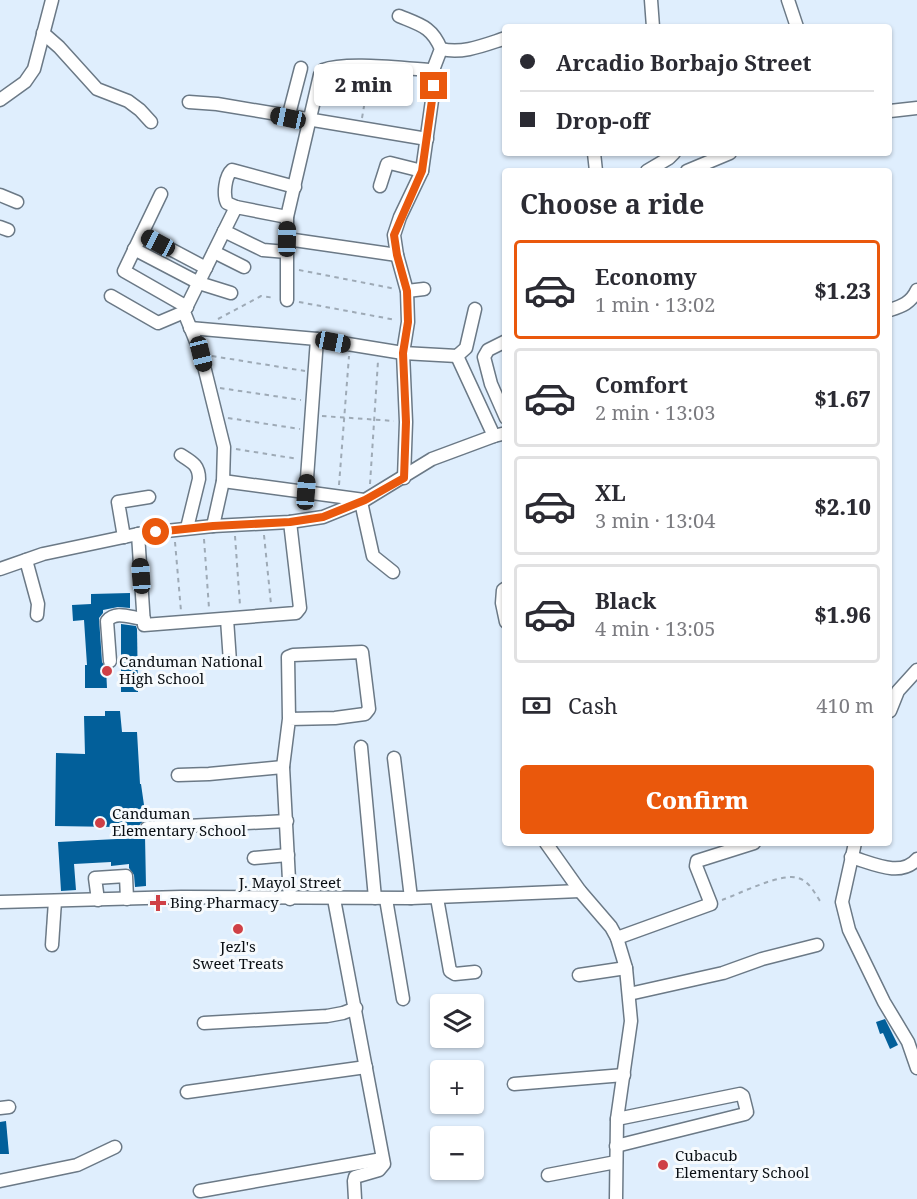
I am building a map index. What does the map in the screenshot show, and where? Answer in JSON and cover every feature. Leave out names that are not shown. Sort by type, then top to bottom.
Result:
[{"type":"street","points":[[0,100],[25,82],[34,69],[52,0]]},
{"type":"street","points":[[651,0],[653,24]]},
{"type":"street","points":[[788,0],[796,24]]},
{"type":"street","points":[[399,16],[428,28],[441,49],[433,70],[434,86],[422,171],[394,235],[407,291],[408,322],[403,353],[406,422],[404,478]]},
{"type":"street","points":[[43,33],[97,89],[128,101],[151,122]]},
{"type":"street","points":[[441,49],[453,52],[466,51],[502,39]]},
{"type":"street","points":[[287,300],[287,217],[323,70],[371,67],[433,70]]},
{"type":"street","points":[[288,118],[301,68]]},
{"type":"street","points":[[189,102],[228,106],[288,118],[360,127],[427,139]]},
{"type":"street","points":[[892,111],[917,108]]},
{"type":"street","points":[[652,168],[671,156]]},
{"type":"street","points":[[697,168],[723,156]]},
{"type":"street","points":[[380,186],[387,164],[422,171]]},
{"type":"street","points":[[287,217],[236,207],[227,203],[225,197],[228,174],[232,170],[295,187]]},
{"type":"street","points":[[161,194],[124,271],[185,309],[201,354],[224,447],[223,481],[208,526]]},
{"type":"street","points":[[0,195],[17,202]]},
{"type":"street","points":[[111,296],[158,322],[185,309],[236,207]]},
{"type":"street","points":[[224,231],[262,250],[287,252]]},
{"type":"street","points":[[142,234],[206,268]]},
{"type":"street","points":[[287,239],[397,255]]},
{"type":"street","points":[[135,249],[199,283],[231,293]]},
{"type":"street","points":[[214,252],[244,267]]},
{"type":"street","points":[[407,291],[424,290]]},
{"type":"street","points":[[892,308],[905,305],[913,298],[917,290]]},
{"type":"street","points":[[190,328],[317,339],[403,353],[457,356],[466,348],[475,309]]},
{"type":"street","points":[[306,492],[317,339]]},
{"type":"street","points":[[502,343],[489,350],[484,357],[491,384],[502,409]]},
{"type":"street","points":[[0,569],[43,554],[138,534],[208,526],[290,522],[323,517],[365,500],[432,459],[500,434],[457,356]]},
{"type":"street","points":[[181,455],[196,465],[199,471],[187,528]]},
{"type":"street","points":[[223,481],[365,500]]},
{"type":"street","points":[[124,537],[118,502],[149,497]]},
{"type":"street","points":[[365,500],[372,556],[393,572]]},
{"type":"street","points":[[138,534],[144,625],[227,619],[296,613],[300,608],[290,522]]},
{"type":"street","points":[[26,560],[38,604],[37,615]]},
{"type":"street","points":[[110,661],[107,621],[110,616],[119,614],[144,618]]},
{"type":"street","points":[[227,619],[230,662]]},
{"type":"street","points":[[289,719],[335,718],[365,714],[369,709],[362,651],[288,657],[289,719],[283,767],[290,899]]},
{"type":"street","points":[[894,691],[917,670]]},
{"type":"street","points":[[361,747],[380,898],[403,999]]},
{"type":"street","points":[[394,758],[411,898]]},
{"type":"street","points":[[178,775],[283,767]]},
{"type":"street","points":[[147,828],[287,821]]},
{"type":"street","points":[[548,846],[580,891],[606,919],[617,938],[626,968],[631,1022],[617,1119],[616,1199]]},
{"type":"street","points":[[617,938],[711,904],[696,866],[697,861],[744,846]]},
{"type":"street","points":[[854,846],[842,902],[849,930],[884,1002],[913,1039],[917,1068]]},
{"type":"street","points":[[254,858],[288,855]]},
{"type":"street","points":[[851,857],[895,870],[911,866],[917,859]]},
{"type":"street","points":[[98,900],[95,878],[126,876],[127,899]]},
{"type":"street","name":"J. Mayol Street","points":[[0,902],[181,897],[437,898],[580,891]]},
{"type":"street","points":[[437,898],[450,970],[455,974],[475,972]]},
{"type":"street","points":[[334,899],[356,1008],[383,1168],[355,1177],[355,1199]]},
{"type":"street","points":[[52,945],[55,901]]},
{"type":"street","points":[[629,994],[723,973],[762,959],[817,945]]},
{"type":"street","points":[[579,975],[626,968]]},
{"type":"street","points":[[204,1023],[327,1016],[356,1008]]},
{"type":"street","points":[[186,1092],[366,1066]]},
{"type":"street","points":[[514,1084],[624,1075]]},
{"type":"street","points":[[616,1146],[747,1112],[743,1096],[740,1094],[617,1119]]},
{"type":"street","points":[[0,1181],[77,1165],[115,1147]]},
{"type":"street","points":[[200,1191],[382,1159]]},
{"type":"street","points":[[548,1174],[616,1162]]},
{"type":"path","points":[[360,127],[371,67]]},
{"type":"path","points":[[287,268],[407,291]]},
{"type":"path","points":[[206,330],[216,321],[261,296],[408,322]]},
{"type":"path","points":[[338,496],[350,345]]},
{"type":"path","points":[[365,500],[375,419],[379,349]]},
{"type":"path","points":[[201,354],[315,372]]},
{"type":"path","points":[[209,386],[313,401]]},
{"type":"path","points":[[312,415],[406,422]]},
{"type":"path","points":[[216,416],[310,431]]},
{"type":"path","points":[[224,447],[308,460]]},
{"type":"path","points":[[263,523],[272,615]]},
{"type":"path","points":[[234,524],[241,617]]},
{"type":"path","points":[[208,526],[210,619]]},
{"type":"path","points":[[174,530],[182,622]]},
{"type":"path","points":[[711,904],[786,877],[798,877],[808,883],[820,901]]},
{"type":"building","points":[[130,593],[130,608],[118,607],[103,610],[99,618],[102,662],[106,668],[107,688],[85,688],[85,665],[87,665],[84,620],[73,621],[72,605],[91,604],[91,594]]},
{"type":"building","points":[[121,624],[136,626],[137,629],[138,692],[121,692]]},
{"type":"building","name":"Canduman Elementary School","points":[[105,711],[120,711],[122,732],[137,732],[140,784],[145,812],[143,812],[144,821],[140,824],[139,829],[145,836],[146,886],[135,887],[134,875],[129,864],[111,866],[111,862],[74,864],[76,890],[61,891],[58,842],[117,839],[116,827],[55,826],[56,753],[85,754],[84,716],[105,716]]},
{"type":"building","points":[[885,1019],[898,1045],[890,1049],[883,1033],[880,1034],[876,1022]]},
{"type":"building","points":[[6,1121],[9,1154],[0,1154],[0,1122]]},
{"type":"place","name":"Canduman National High School","points":[[107,671]]},
{"type":"place","name":"Canduman Elementary School","points":[[100,823]]},
{"type":"place","name":"Bing Pharmacy","points":[[158,903]]},
{"type":"place","name":"Jezl's Sweet Treats","points":[[238,929]]},
{"type":"place","name":"Cubacub Elementary School","points":[[663,1165]]},
{"type":"route","points":[[156,532],[290,522],[323,517],[365,500],[404,478],[406,422],[403,353],[408,322],[407,291],[394,235],[422,171],[434,86]]}]
